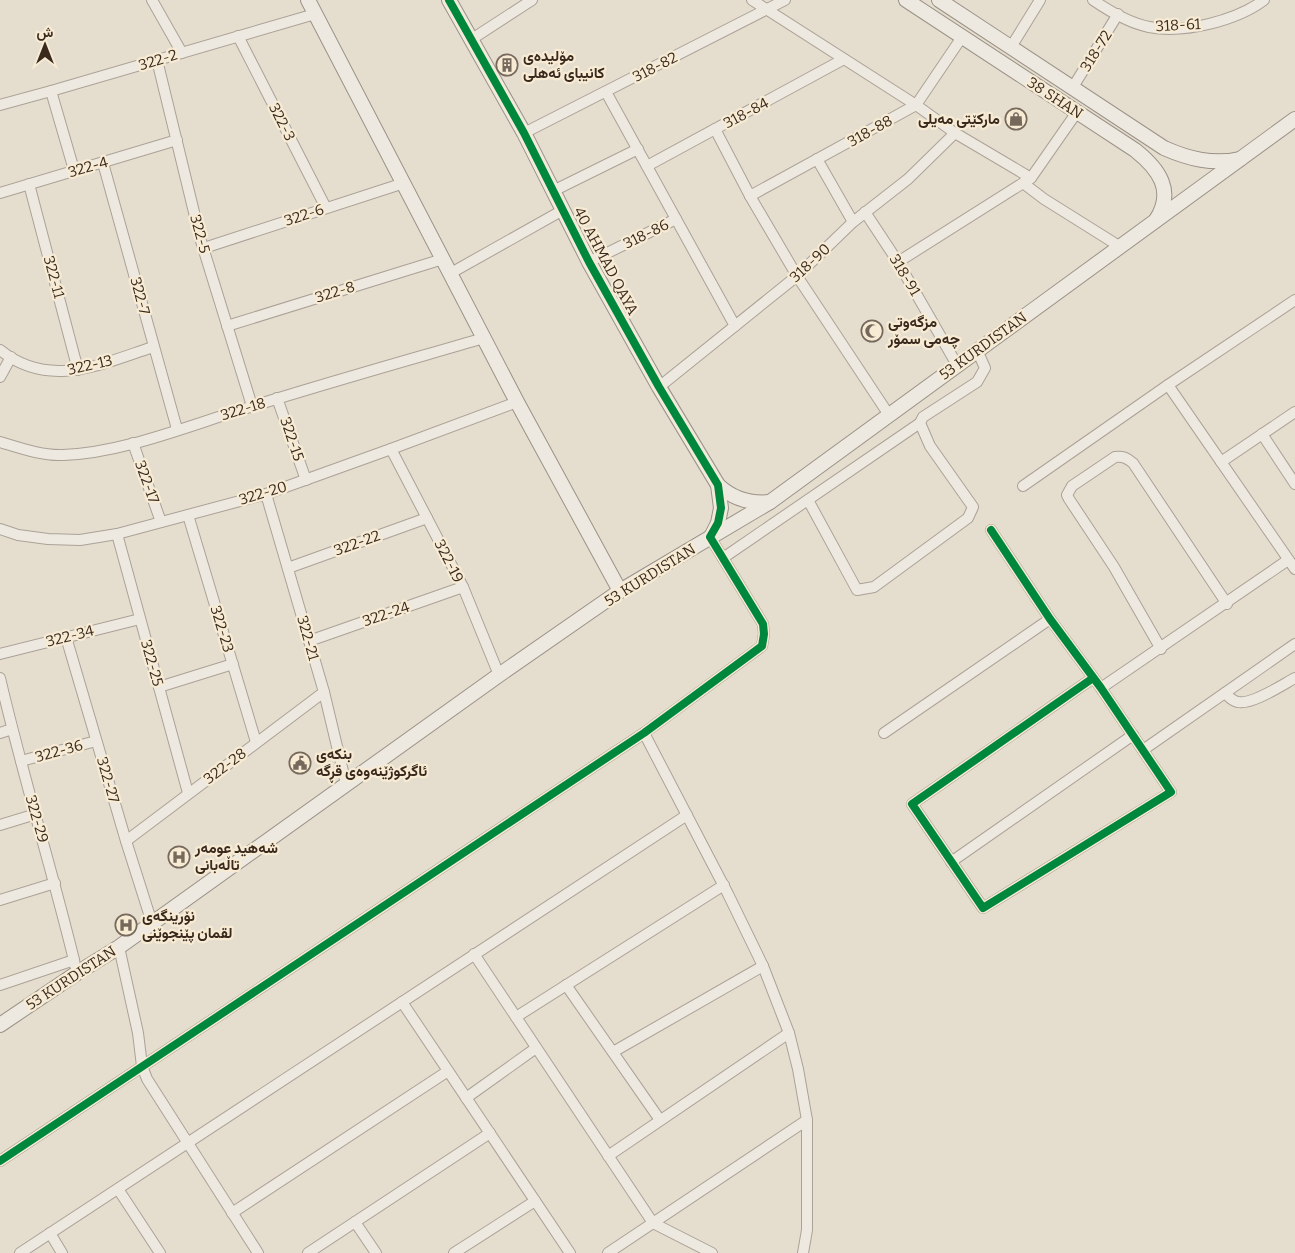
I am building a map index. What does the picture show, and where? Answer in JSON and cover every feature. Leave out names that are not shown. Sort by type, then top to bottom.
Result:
[{"type":"street","points":[[152,0],[182,52]]},
{"type":"street","points":[[308,0],[517,402],[620,591]]},
{"type":"street","name":"40 AHMAD QAYA","points":[[449,0],[524,133],[589,262],[659,387],[718,485],[738,499],[754,503],[770,502]]},
{"type":"street","points":[[472,40],[532,0]]},
{"type":"street","points":[[752,0],[916,105],[954,133],[1027,180],[1044,199],[1119,246]]},
{"type":"street","name":"318-82","points":[[524,133],[785,0]]},
{"type":"street","name":"38 SHAN","points":[[906,0],[1148,160],[1159,173],[1164,188],[1162,211],[1156,220]]},
{"type":"street","name":"38 SHAN","points":[[939,0],[1164,148],[1186,157],[1207,161],[1241,159]]},
{"type":"street","points":[[1011,47],[1040,0]]},
{"type":"street","name":"318-61","points":[[1092,0],[1118,14],[1149,27],[1162,28],[1191,27],[1226,18],[1250,9],[1264,0]]},
{"type":"street","name":"322-2","points":[[0,105],[315,14]]},
{"type":"street","name":"318-72","points":[[1073,87],[1118,14]]},
{"type":"street","name":"322-3","points":[[238,36],[326,208]]},
{"type":"street","name":"318-88","points":[[750,196],[916,105],[962,37]]},
{"type":"street","name":"318-84","points":[[647,166],[844,59]]},
{"type":"street","name":"322-5","points":[[157,60],[204,248],[252,406]]},
{"type":"street","points":[[52,91],[74,170]]},
{"type":"street","points":[[606,92],[735,326]]},
{"type":"street","points":[[898,262],[1027,180],[1077,112]]},
{"type":"street","name":"53 KURDISTAN","points":[[0,1025],[75,967],[118,947],[620,591],[770,502],[1295,119]]},
{"type":"street","points":[[715,129],[750,196],[797,276],[889,415]]},
{"type":"street","name":"318-90","points":[[659,387],[797,276],[853,222],[908,178],[954,133]]},
{"type":"street","name":"322-4","points":[[0,193],[177,140]]},
{"type":"street","points":[[553,191],[638,150]]},
{"type":"street","points":[[817,159],[853,222]]},
{"type":"street","name":"322-7","points":[[103,163],[177,429]]},
{"type":"street","name":"322-6","points":[[204,248],[404,183]]},
{"type":"street","name":"322-11","points":[[29,184],[78,370]]},
{"type":"street","points":[[450,273],[563,210]]},
{"type":"street","name":"318-91","points":[[865,212],[898,262],[957,365]]},
{"type":"street","name":"318-86","points":[[589,262],[676,220]]},
{"type":"street","name":"322-8","points":[[227,326],[443,258]]},
{"type":"street","points":[[1023,486],[1168,385],[1295,300]]},
{"type":"street","name":"322-18","points":[[0,442],[39,452],[62,455],[102,450],[133,443],[277,398],[484,338]]},
{"type":"street","name":"322-13","points":[[0,350],[28,366],[40,370],[61,371],[87,369],[150,348],[154,349]]},
{"type":"street","points":[[723,558],[920,423],[923,417],[977,382],[985,368],[977,350]]},
{"type":"street","points":[[0,377],[11,357]]},
{"type":"street","points":[[1168,385],[1295,569]]},
{"type":"street","name":"322-15","points":[[277,398],[306,480]]},
{"type":"street","name":"322-20","points":[[0,529],[18,535],[56,539],[80,540],[117,534],[266,494],[517,402]]},
{"type":"street","points":[[1221,462],[1295,412]]},
{"type":"street","points":[[808,500],[857,590],[874,587],[968,518],[974,507],[930,446],[920,423]]},
{"type":"street","points":[[1262,434],[1295,484]]},
{"type":"street","name":"322-17","points":[[133,443],[161,522]]},
{"type":"street","name":"322-19","points":[[392,449],[463,587],[500,675]]},
{"type":"street","points":[[1161,649],[1114,567],[1069,499],[1067,494],[1072,486],[1115,457],[1121,456],[1128,459],[1133,463],[1227,604]]},
{"type":"street","name":"40 AHMAD QAYA","points":[[710,537],[718,523],[721,508],[718,485]]},
{"type":"street","name":"322-21","points":[[266,494],[324,692],[346,784]]},
{"type":"street","name":"322-23","points":[[188,515],[256,742]]},
{"type":"street","name":"322-22","points":[[288,568],[427,518]]},
{"type":"street","points":[[991,530],[1050,619],[1101,688],[1171,792],[983,908],[912,804],[1093,678]]},
{"type":"street","name":"322-25","points":[[117,534],[188,793]]},
{"type":"street","points":[[0,1161],[644,733],[762,646],[763,624],[710,537]]},
{"type":"street","points":[[1101,688],[1227,604],[1288,560]]},
{"type":"street","name":"322-24","points":[[309,641],[463,587]]},
{"type":"street","name":"322-34","points":[[0,654],[140,619]]},
{"type":"street","points":[[884,733],[1050,619]]},
{"type":"street","name":"322-27","points":[[66,637],[152,923]]},
{"type":"street","points":[[1143,750],[1295,644]]},
{"type":"street","points":[[159,687],[233,664]]},
{"type":"street","name":"322-29","points":[[0,678],[12,729],[55,883],[75,967]]},
{"type":"street","points":[[1225,693],[1233,700],[1239,702],[1250,701],[1295,678]]},
{"type":"street","name":"322-28","points":[[126,841],[324,692]]},
{"type":"street","points":[[0,733],[12,729]]},
{"type":"street","points":[[644,733],[724,885],[763,966],[789,1033],[798,1069],[807,1120],[807,1230],[803,1253]]},
{"type":"street","points":[[951,862],[1133,735]]},
{"type":"street","name":"322-36","points":[[21,761],[96,741]]},
{"type":"street","points":[[0,825],[36,814]]},
{"type":"street","points":[[20,1253],[687,815]]},
{"type":"street","points":[[0,900],[55,883]]},
{"type":"street","points":[[516,1017],[724,885]]},
{"type":"street","points":[[118,947],[138,1033],[142,1066],[147,1079],[256,1252]]},
{"type":"street","points":[[474,954],[653,1223],[712,1253]]},
{"type":"street","points":[[613,1052],[763,966]]},
{"type":"street","points":[[0,985],[75,967]]},
{"type":"street","points":[[566,985],[660,1120]]},
{"type":"street","points":[[402,1002],[570,1253]]},
{"type":"street","points":[[608,1156],[789,1033]]},
{"type":"street","points":[[466,1098],[536,1048]]},
{"type":"street","points":[[232,1213],[448,1071]]},
{"type":"street","points":[[608,1253],[807,1120]]},
{"type":"street","points":[[308,1253],[490,1133]]},
{"type":"street","points":[[118,1189],[160,1253]]},
{"type":"street","points":[[454,1253],[535,1200]]},
{"type":"street","points":[[355,1222],[376,1253]]},
{"type":"street","points":[[50,1233],[62,1253]]},
{"type":"street","points":[[622,1253],[630,1238]]},
{"type":"cycle path","points":[[0,1161],[644,733],[762,646],[763,624],[710,537],[718,523],[721,508],[718,485],[659,387],[589,262],[524,133],[449,0]]},
{"type":"cycle path","points":[[991,530],[1050,619],[1101,688],[1171,792],[983,908],[912,804],[1093,678]]},
{"type":"place","name":"مۆلیدەی کانیبای ئەهلی","points":[[507,65]]},
{"type":"place","name":"مارکێتی مەیلی","points":[[1016,119]]},
{"type":"place","name":"مزگەوتی چەمی سمۆر","points":[[872,331]]},
{"type":"place","name":"بنکەی ئاگرکوژێنەوەی قڕگە","points":[[300,763]]},
{"type":"place","name":"شەهید عومەر تاڵەبانی","points":[[179,857]]},
{"type":"place","name":"نۆرینگەی لقمان پێنجوێنی","points":[[126,925]]}]
